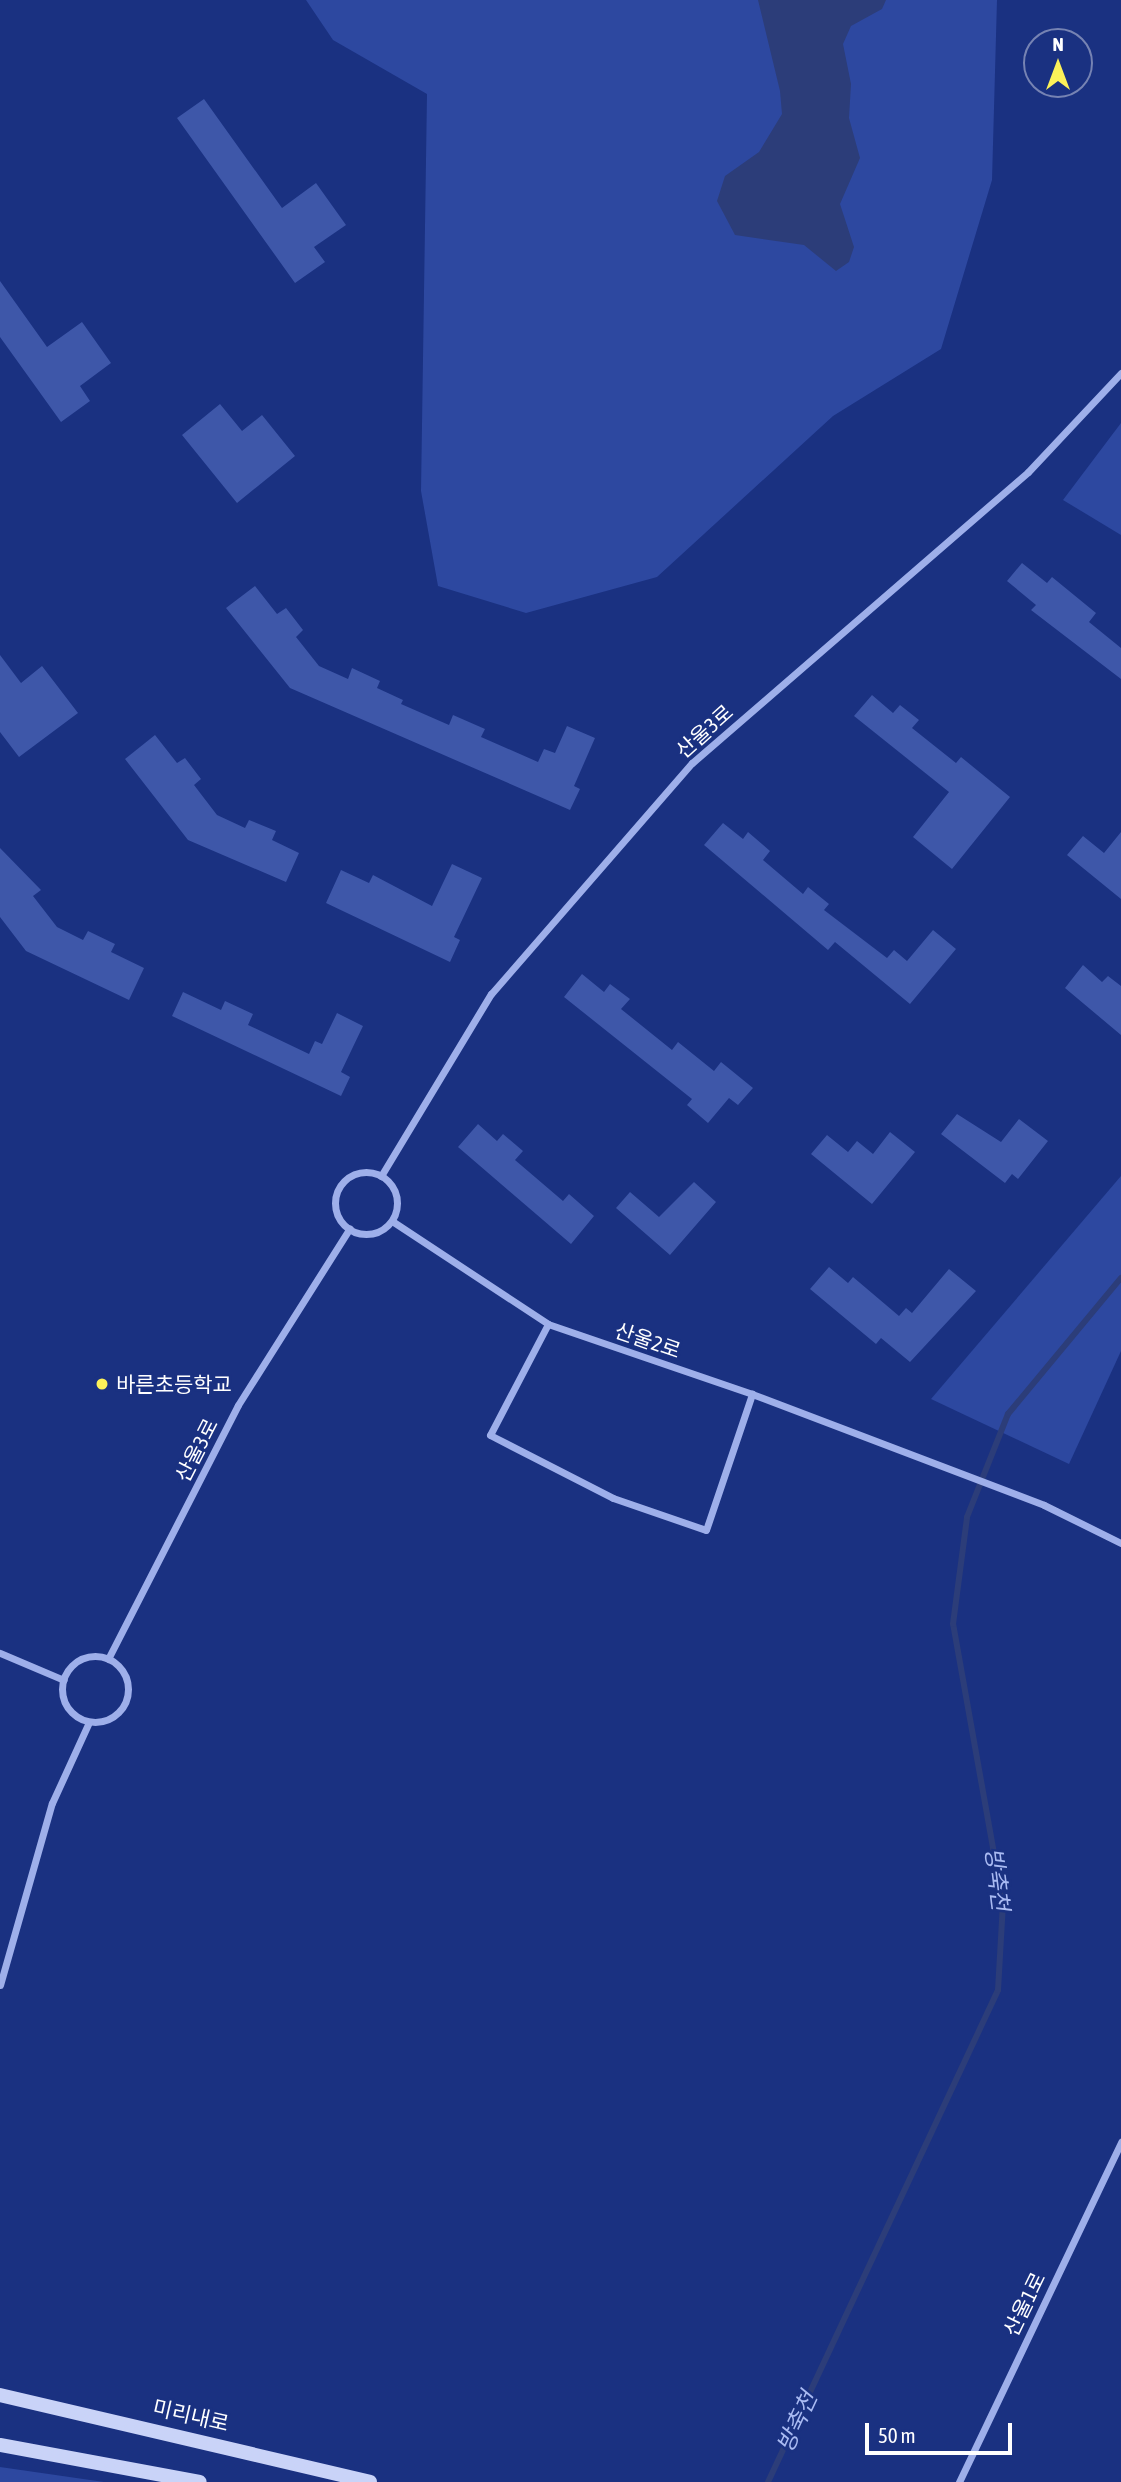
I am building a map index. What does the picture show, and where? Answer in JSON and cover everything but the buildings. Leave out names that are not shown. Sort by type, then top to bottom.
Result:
[{"type":"main road","name":"미리내로","points":[[0,2395],[257,2452],[370,2482]]},
{"type":"main road","points":[[0,2445],[200,2482]]},
{"type":"street","name":"산울3로","points":[[381,1176],[491,994],[691,764],[1028,471],[1121,373]]},
{"type":"street","points":[[353,1175],[381,1176],[397,1201],[392,1221],[375,1233],[350,1228],[336,1208],[339,1189],[353,1175]]},
{"type":"street","name":"산울2로","points":[[392,1221],[548,1324],[752,1394],[1044,1505],[1121,1543]]},
{"type":"street","name":"산울3로","points":[[108,1659],[238,1405],[350,1228]]},
{"type":"street","points":[[548,1324],[490,1435],[613,1497],[694,1526],[706,1530],[752,1394]]},
{"type":"street","points":[[0,1653],[64,1680]]},
{"type":"street","points":[[83,1659],[108,1659],[128,1681],[126,1702],[112,1718],[89,1722],[66,1705],[64,1680],[83,1659]]},
{"type":"street","points":[[0,1985],[52,1803],[89,1722]]},
{"type":"street","name":"산울1로","points":[[959,2482],[1121,2142]]},
{"type":"shaded area","points":[[306,0],[997,0],[992,180],[941,349],[833,416],[657,577],[526,613],[438,586],[421,491],[427,94],[333,40]]},
{"type":"shaded area","points":[[758,0],[886,0],[882,9],[851,26],[843,44],[851,84],[849,118],[860,158],[840,204],[854,247],[849,262],[836,271],[804,245],[735,235],[717,201],[725,176],[759,152],[782,114],[780,91]]},
{"type":"shaded area","points":[[1121,423],[1121,535],[1063,500]]},
{"type":"shaded area","points":[[1121,1176],[1121,1351],[1069,1464],[931,1399]]},
{"type":"shaded area","points":[[0,2467],[104,2482],[0,2482]]},
{"type":"waterway","name":"방축천","points":[[768,2482],[998,1990],[1003,1904],[953,1624],[967,1517],[1008,1414],[1121,1278]]},
{"type":"place","name":"바른초등학교","points":[[102,1384]]}]
